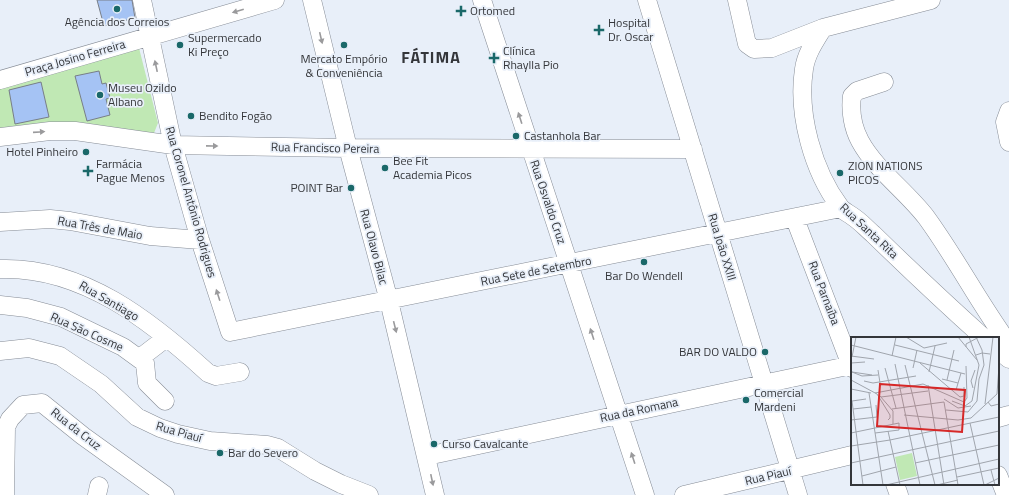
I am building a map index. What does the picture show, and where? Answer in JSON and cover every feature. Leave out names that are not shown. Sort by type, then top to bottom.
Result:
[{"type":"street","name":"Rua Coronel Antônio Rodrigues","points":[[142,0],[174,145],[200,240],[230,332]]},
{"type":"street","name":"Praça Josino Ferreira","points":[[0,80],[275,0]]},
{"type":"street","name":"Rua Olavo Bilac","points":[[312,0],[348,148],[389,301],[427,456],[435,495]]},
{"type":"street","name":"Rua Osvaldo Cruz","points":[[482,0],[530,150],[570,264],[645,495]]},
{"type":"street","name":"Rua João XXIII","points":[[647,0],[798,495]]},
{"type":"street","points":[[738,0],[747,44],[754,49],[772,48],[823,28],[931,0]]},
{"type":"street","name":"Rua Santa Rita","points":[[823,28],[808,54],[804,68],[803,103],[812,153],[826,185],[841,208],[864,225],[922,282],[983,337]]},
{"type":"street","points":[[884,82],[857,91],[852,96],[851,104],[854,124],[860,142],[924,215],[964,273],[990,318],[1009,344]]},
{"type":"street","points":[[1009,111],[1005,122],[1009,142]]},
{"type":"street","points":[[0,137],[50,131],[75,131],[174,145]]},
{"type":"street","name":"Rua Francisco Pereira","points":[[174,145],[530,150],[693,150]]},
{"type":"street","name":"Rua Sete de Setembro","points":[[230,332],[796,219],[841,208]]},
{"type":"street","name":"Rua Três de Maio","points":[[0,222],[50,219],[70,221],[150,236],[200,240]]},
{"type":"street","name":"Rua Parnaíba","points":[[796,219],[851,363]]},
{"type":"street","name":"Rua Santiago","points":[[0,269],[57,275],[88,286],[135,314],[208,373],[216,376],[240,372]]},
{"type":"street","name":"Rua São Cosme","points":[[0,305],[27,308],[61,317],[123,346],[140,358]]},
{"type":"street","points":[[165,401],[147,383],[145,363],[140,358],[166,338]]},
{"type":"street","name":"Rua Piauí","points":[[0,351],[29,348],[60,356],[101,384],[136,417],[160,428],[210,440],[267,444],[278,448],[315,471],[341,484],[369,495]]},
{"type":"street","points":[[999,351],[1009,359]]},
{"type":"street","name":"Rua da Romana","points":[[427,456],[764,383],[851,366]]},
{"type":"street","name":"Rua da Cruz","points":[[5,495],[6,427],[10,419],[23,405],[42,403],[83,436],[165,495]]},
{"type":"street","points":[[999,418],[1009,415]]},
{"type":"street","name":"Rua Piauí","points":[[684,495],[851,455]]},
{"type":"street","points":[[999,478],[1006,495]]},
{"type":"street","points":[[896,485],[899,495]]},
{"type":"green space","points":[[139,48],[158,123],[154,133],[93,127],[0,130],[0,89]]},
{"type":"building","name":"Agência dos Correios","points":[[97,0],[132,0],[135,18],[104,26]]},
{"type":"building","points":[[99,71],[102,84],[106,83],[110,98],[106,99],[110,115],[87,121],[75,76]]},
{"type":"building","points":[[41,82],[49,117],[15,124],[9,90]]},
{"type":"place","name":"Agência dos Correios","points":[[117,9]]},
{"type":"place","name":"Ortomed","points":[[461,11]]},
{"type":"place","name":"Hospital Dr. Oscar","points":[[599,30]]},
{"type":"place","name":"Supermercado Ki Preço","points":[[180,45]]},
{"type":"place","name":"Mercato Empório & Conveniência","points":[[344,45]]},
{"type":"place","name":"Clínica Rhaylla Pio","points":[[494,58]]},
{"type":"place","name":"Museu Ozildo Albano","points":[[100,95]]},
{"type":"place","name":"Bendito Fogão","points":[[191,116]]},
{"type":"place","name":"Castanhola Bar","points":[[516,136]]},
{"type":"place","name":"Hotel Pinheiro","points":[[86,152]]},
{"type":"place","name":"Bee Fit Academia Picos","points":[[385,168]]},
{"type":"place","name":"Farmácia Pague Menos","points":[[88,171]]},
{"type":"place","name":"ZION NATIONS PICOS","points":[[840,173]]},
{"type":"place","name":"POINT Bar","points":[[351,188]]},
{"type":"place","name":"Bar Do Wendell","points":[[644,262]]},
{"type":"place","name":"BAR DO VALDO","points":[[765,352]]},
{"type":"place","name":"Comercial Mardeni","points":[[746,400]]},
{"type":"place","name":"Curso Cavalcante","points":[[434,444]]},
{"type":"place","name":"Bar do Severo","points":[[220,453]]},
{"type":"district","name":"FÁTIMA","points":[[431,57]]}]
